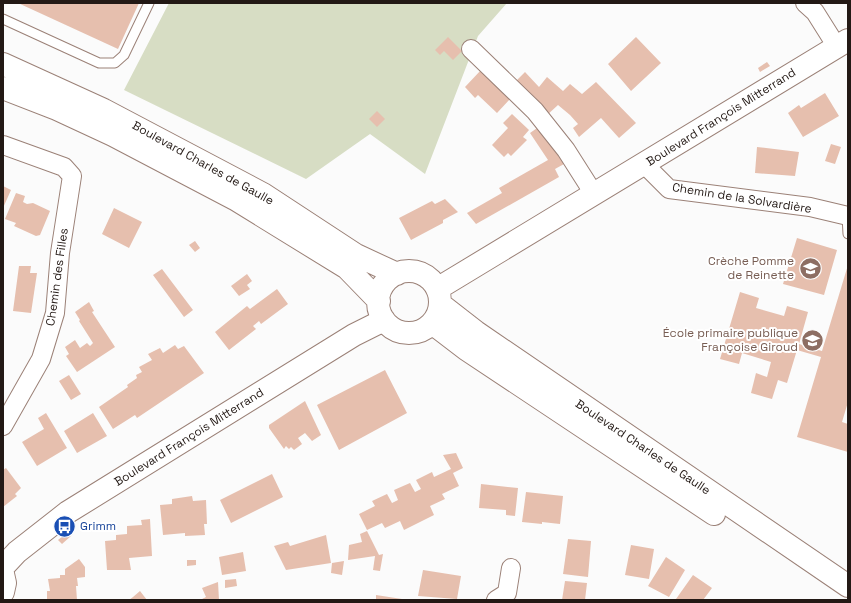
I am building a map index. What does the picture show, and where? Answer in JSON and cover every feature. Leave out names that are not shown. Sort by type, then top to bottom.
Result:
[{"type":"street","points":[[805,3],[815,12],[842,44]]},
{"type":"street","name":"Boulevard François Mitterrand","points":[[436,305],[594,194],[842,44]]},
{"type":"street","points":[[471,49],[535,111],[566,150],[594,194]]},
{"type":"street","name":"Boulevard Charles de Gaulle","points":[[3,64],[104,110],[256,190],[356,255],[397,274]]},
{"type":"street","name":"Boulevard Charles de Gaulle","points":[[3,88],[57,109],[113,135],[235,199],[347,268],[381,310]]},
{"type":"street","name":"Chemin des Filles","points":[[3,145],[64,167],[72,176],[60,253],[54,313],[41,359],[3,426]]},
{"type":"street","name":"Chemin de la Solvardière","points":[[644,164],[669,189],[810,207],[847,216]]},
{"type":"street","points":[[411,272],[424,275],[436,305],[416,332],[407,333],[398,331],[381,310],[384,285],[397,274],[411,272]]},
{"type":"street","name":"Boulevard Charles de Gaulle","points":[[436,305],[848,586]]},
{"type":"street","name":"Boulevard Charles de Gaulle","points":[[436,305],[466,349],[842,600]]},
{"type":"street","name":"Boulevard François Mitterrand","points":[[3,567],[17,552],[68,512],[354,335],[381,310]]},
{"type":"street","points":[[496,600],[507,593],[512,568]]},
{"type":"street","points":[[3,574],[5,583],[3,592]]},
{"type":"lane","points":[[3,18],[99,63],[115,63],[124,56],[149,3]]},
{"type":"lane","points":[[847,216],[848,234]]},
{"type":"green space","points":[[169,3],[507,3],[478,36],[425,174],[370,134],[306,179],[124,90]]},
{"type":"building","points":[[18,3],[139,3],[118,49]]},
{"type":"building","points":[[448,37],[462,51],[453,60],[444,51],[440,55],[435,50]]},
{"type":"building","points":[[636,37],[661,63],[631,91],[608,64]]},
{"type":"building","points":[[767,62],[770,66],[760,72],[758,68]]},
{"type":"building","points":[[481,70],[510,99],[497,113],[478,95],[475,98],[465,87]]},
{"type":"building","points":[[525,72],[539,87],[547,77],[563,91],[570,84],[582,94],[596,82],[636,123],[619,138],[601,118],[579,137],[573,128],[578,124],[570,115],[558,105],[546,116],[516,81]]},
{"type":"building","points":[[825,93],[839,116],[803,137],[788,113],[799,105],[801,108]]},
{"type":"building","points":[[377,111],[385,119],[377,127],[369,119]]},
{"type":"building","points":[[512,114],[529,130],[523,137],[527,140],[511,156],[508,153],[504,157],[492,145],[508,128],[503,123]]},
{"type":"building","points":[[540,126],[564,164],[555,169],[559,177],[476,224],[467,213],[502,193],[499,188],[548,160],[530,133]]},
{"type":"building","points":[[831,144],[841,147],[835,164],[825,161]]},
{"type":"building","points":[[757,147],[799,152],[795,176],[755,173]]},
{"type":"building","points":[[3,186],[11,190],[3,208]]},
{"type":"building","points":[[16,193],[25,196],[23,202],[27,204],[33,203],[50,211],[40,235],[36,236],[14,226],[16,223],[5,219]]},
{"type":"building","points":[[445,199],[458,212],[443,220],[443,223],[411,240],[399,218],[432,201],[435,204]]},
{"type":"building","points":[[114,208],[142,222],[129,248],[102,234]]},
{"type":"building","name":"Crèche Pomme de Reinette","points":[[797,238],[837,250],[824,295],[783,284]]},
{"type":"building","points":[[195,241],[200,248],[195,252],[189,245]]},
{"type":"building","name":"École primaire publique Françoise Giroud","points":[[848,265],[848,402],[842,422],[848,424],[848,452],[797,437],[821,357],[797,350],[787,383],[778,380],[772,399],[751,393],[756,373],[767,377],[771,362],[742,353],[739,364],[720,359],[740,292],[759,298],[756,308],[784,316],[787,306],[808,312],[799,344],[822,351]]},
{"type":"building","points":[[19,266],[31,266],[30,273],[37,273],[31,313],[13,311]]},
{"type":"building","points":[[162,269],[193,310],[184,317],[153,275]]},
{"type":"building","points":[[247,274],[252,281],[247,285],[250,289],[239,296],[231,286]]},
{"type":"building","points":[[277,289],[288,304],[261,324],[259,321],[253,326],[256,329],[229,350],[215,332],[247,306],[250,309]]},
{"type":"building","points":[[89,302],[94,311],[92,312],[115,347],[77,372],[66,356],[69,354],[65,347],[75,340],[80,348],[87,343],[90,346],[93,343],[75,312]]},
{"type":"building","points":[[175,345],[178,349],[184,346],[204,373],[137,418],[135,415],[113,429],[99,407],[128,387],[127,385],[137,378],[136,375],[142,372],[139,367],[152,360],[148,354],[160,348],[163,353]]},
{"type":"building","points":[[385,370],[407,413],[339,450],[317,405]]},
{"type":"building","points":[[69,375],[81,394],[71,400],[59,381]]},
{"type":"building","points":[[305,401],[321,435],[312,441],[305,433],[298,438],[302,444],[294,450],[291,447],[289,449],[286,446],[284,449],[269,428],[269,425]]},
{"type":"building","points":[[46,413],[67,448],[37,466],[22,442],[44,429],[38,418]]},
{"type":"building","points":[[93,413],[107,436],[77,453],[64,431]]},
{"type":"building","points":[[456,453],[463,468],[453,473],[459,486],[442,494],[445,499],[430,506],[434,515],[404,530],[400,521],[385,528],[382,523],[367,530],[359,514],[375,506],[372,501],[387,494],[392,503],[398,500],[394,490],[410,483],[415,492],[421,489],[416,480],[432,472],[434,477],[451,469],[443,455]]},
{"type":"building","points":[[6,468],[21,488],[15,494],[17,496],[3,507],[3,470]]},
{"type":"building","points":[[272,474],[283,497],[231,523],[220,500]]},
{"type":"building","points":[[481,484],[518,488],[515,516],[506,515],[506,510],[479,508]]},
{"type":"building","points":[[526,492],[563,496],[560,524],[522,522]]},
{"type":"building","points":[[192,496],[193,501],[206,500],[207,524],[204,524],[205,535],[185,536],[185,533],[163,535],[160,505],[172,504],[172,499]]},
{"type":"building","points":[[150,519],[152,556],[129,558],[131,570],[107,570],[105,541],[116,540],[116,535],[127,534],[127,526],[142,525],[141,520]]},
{"type":"building","points":[[367,531],[379,555],[383,554],[380,571],[373,570],[375,556],[348,560],[349,545],[362,542],[360,534]]},
{"type":"building","points":[[68,532],[71,536],[62,544],[58,540]]},
{"type":"building","points":[[326,535],[331,563],[286,570],[274,546],[288,542],[290,546]]},
{"type":"building","points":[[568,539],[591,541],[588,577],[563,574]]},
{"type":"building","points":[[631,545],[654,549],[649,579],[625,575]]},
{"type":"building","points":[[243,552],[246,571],[222,575],[219,557]]},
{"type":"building","points":[[666,557],[685,570],[669,597],[648,586]]},
{"type":"building","points":[[79,559],[85,567],[85,577],[77,578],[77,600],[47,600],[47,591],[50,591],[48,579],[60,578],[60,575],[65,575],[65,569]]},
{"type":"building","points":[[187,560],[196,560],[196,565],[187,566]]},
{"type":"building","points":[[344,561],[342,575],[331,573],[332,563]]},
{"type":"building","points":[[423,570],[461,576],[457,599],[418,596]]},
{"type":"building","points":[[693,575],[712,588],[703,600],[676,599]]},
{"type":"building","points":[[236,579],[237,586],[225,588],[225,580]]},
{"type":"building","points":[[565,581],[587,583],[585,600],[562,600]]},
{"type":"building","points":[[218,582],[219,600],[200,600],[206,597],[202,588]]},
{"type":"building","points":[[140,591],[147,600],[129,600],[133,597]]},
{"type":"building","points":[[376,595],[402,599],[402,600],[376,600]]},
{"type":"place","name":"Crèche Pomme de Reinette","points":[[810,268]]},
{"type":"place","name":"École primaire publique Françoise Giroud","points":[[813,340]]},
{"type":"place","name":"Grimm","points":[[65,526]]}]
